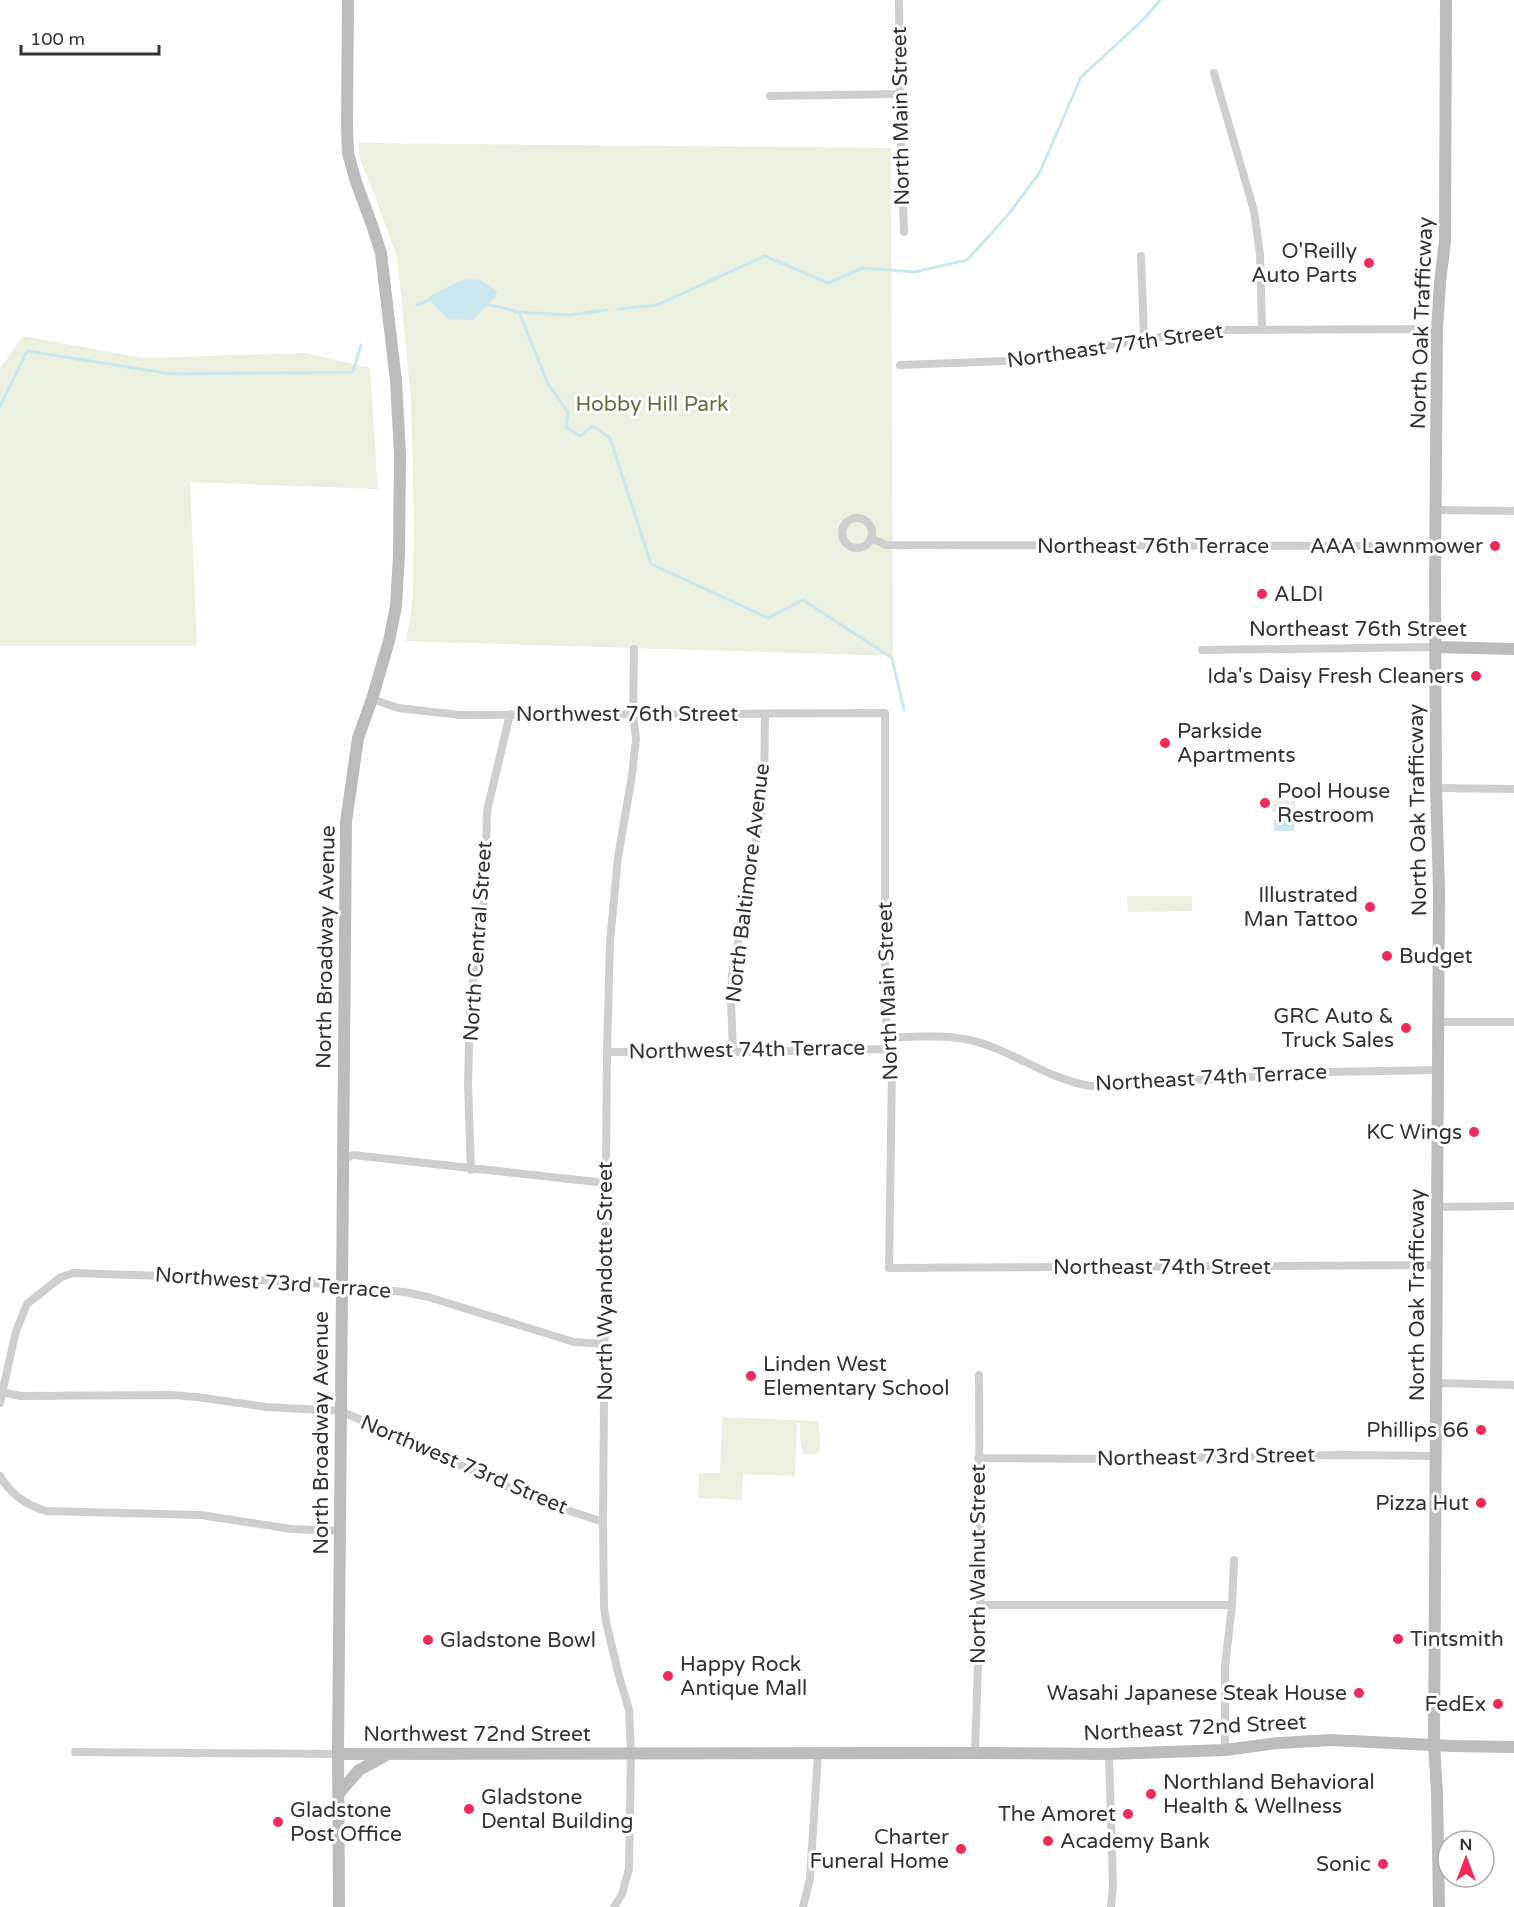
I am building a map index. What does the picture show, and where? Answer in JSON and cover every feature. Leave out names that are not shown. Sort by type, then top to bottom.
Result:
[{"type":"main road","name":"North Broadway Avenue","points":[[339,1907],[338,1754],[346,822],[358,738],[389,641],[396,606],[400,454],[396,381],[381,253],[348,153],[348,0]]},
{"type":"main road","name":"North Oak Trafficway","points":[[1439,1907],[1434,1745],[1439,880],[1436,788],[1436,510],[1437,329],[1445,241],[1446,0]]},
{"type":"main road","name":"Northeast 76th Street","points":[[1436,647],[1514,649]]},
{"type":"main road","name":"Northeast 72nd Street","points":[[879,1753],[1109,1754],[1225,1750],[1278,1743],[1332,1740],[1514,1747]]},
{"type":"main road","name":"Northwest 72nd Street","points":[[338,1754],[879,1753]]},
{"type":"main road","points":[[340,1792],[359,1770],[388,1754]]},
{"type":"street","name":"North Main Street","points":[[900,0],[904,232]]},
{"type":"street","points":[[1214,73],[1254,211],[1260,255],[1262,330]]},
{"type":"street","points":[[770,96],[900,94]]},
{"type":"street","points":[[1141,256],[1144,339]]},
{"type":"street","name":"Northeast 77th Street","points":[[900,365],[1031,360],[1144,339],[1217,330],[1437,329]]},
{"type":"street","points":[[1436,510],[1514,511]]},
{"type":"street","name":"Northeast 76th Terrace","points":[[871,538],[886,545],[1437,546]]},
{"type":"street","name":"Northeast 76th Street","points":[[1202,650],[1436,647]]},
{"type":"street","name":"North Wyandotte Street","points":[[614,1907],[626,1882],[630,1863],[632,1753],[630,1710],[606,1622],[603,1522],[607,1052],[610,942],[618,857],[636,739],[633,714],[634,649]]},
{"type":"street","name":"Northwest 76th Street","points":[[372,699],[398,708],[437,713],[885,713]]},
{"type":"street","name":"North Main Street","points":[[885,713],[887,1049],[892,1069],[889,1268]]},
{"type":"street","name":"North Central Street","points":[[471,1170],[468,1084],[470,1006],[485,891],[487,811],[510,714]]},
{"type":"street","name":"North Baltimore Avenue","points":[[733,1052],[732,975],[761,814],[764,790],[765,714]]},
{"type":"street","points":[[1436,788],[1514,789]]},
{"type":"street","points":[[1438,1022],[1514,1022]]},
{"type":"street","name":"Northeast 74th Terrace","points":[[887,1038],[944,1036],[971,1040],[1071,1083],[1090,1086],[1332,1072],[1437,1070]]},
{"type":"street","name":"Northwest 74th Terrace","points":[[607,1052],[887,1049]]},
{"type":"street","points":[[344,1159],[353,1155],[471,1170],[606,1183]]},
{"type":"street","points":[[1437,1207],[1514,1206]]},
{"type":"street","name":"Northeast 74th Street","points":[[889,1268],[1436,1265]]},
{"type":"street","name":"Northwest 73rd Terrace","points":[[0,1403],[16,1331],[27,1304],[61,1277],[79,1273],[224,1278],[342,1285],[404,1292],[574,1342],[605,1344]]},
{"type":"street","name":"North Walnut Street","points":[[975,1753],[980,1605],[978,1375]]},
{"type":"street","points":[[1436,1383],[1514,1385]]},
{"type":"street","name":"Northwest 73rd Street","points":[[2,1392],[20,1396],[171,1395],[266,1407],[341,1411],[537,1500],[603,1522]]},
{"type":"street","name":"Northeast 73rd Street","points":[[978,1458],[1435,1456]]},
{"type":"street","points":[[0,1476],[14,1494],[24,1502],[46,1511],[201,1515],[291,1528],[340,1531]]},
{"type":"street","points":[[1225,1750],[1225,1667],[1234,1560]]},
{"type":"street","points":[[980,1605],[1232,1605]]},
{"type":"street","name":"Northwest 72nd Street","points":[[75,1752],[338,1754]]},
{"type":"street","points":[[803,1907],[810,1879],[818,1753]]},
{"type":"street","points":[[1109,1754],[1112,1907]]},
{"type":"green space","name":"Hobby Hill Park","points":[[358,143],[891,148],[893,656],[406,641],[413,591],[414,519],[411,401],[402,306],[397,257],[360,160]]},
{"type":"green space","points":[[23,336],[143,358],[306,353],[370,368],[378,489],[190,482],[197,646],[0,646],[0,368]]},
{"type":"green space","points":[[1273,800],[1295,801],[1295,813],[1272,812]]},
{"type":"green space","points":[[1127,896],[1192,896],[1192,911],[1128,912]]},
{"type":"green space","points":[[722,1417],[818,1421],[820,1439],[818,1452],[815,1455],[803,1454],[800,1423],[797,1423],[795,1476],[743,1474],[742,1500],[698,1498],[699,1473],[720,1473]]},
{"type":"water","points":[[479,279],[497,291],[496,296],[473,320],[448,319],[427,298],[461,280]]},
{"type":"water","points":[[1274,819],[1294,819],[1294,831],[1274,831]]},
{"type":"waterway","points":[[618,309],[657,305],[765,256],[828,283],[863,268],[914,272],[967,260],[1008,215],[1040,172],[1081,77],[1143,20],[1160,0]]},
{"type":"waterway","points":[[417,305],[431,299]]},
{"type":"waterway","points":[[486,304],[519,312],[548,384],[568,412],[566,427],[580,436],[593,426],[610,438],[651,564],[768,618],[803,600],[892,658],[904,710]]},
{"type":"waterway","points":[[519,312],[569,315],[607,310]]},
{"type":"waterway","points":[[0,406],[27,351],[172,374],[353,372],[361,345]]},
{"type":"place","name":"O'Reilly Auto Parts","points":[[1369,263]]},
{"type":"place","name":"AAA Lawnmower","points":[[1495,546]]},
{"type":"place","name":"ALDI","points":[[1262,594]]},
{"type":"place","name":"Ida's Daisy Fresh Cleaners","points":[[1476,676]]},
{"type":"place","name":"Parkside Apartments","points":[[1165,743]]},
{"type":"place","name":"Pool House Restroom","points":[[1265,803]]},
{"type":"place","name":"Illustrated Man Tattoo","points":[[1370,907]]},
{"type":"place","name":"Budget","points":[[1387,956]]},
{"type":"place","name":"GRC Auto & Truck Sales","points":[[1406,1028]]},
{"type":"place","name":"KC Wings","points":[[1474,1132]]},
{"type":"place","name":"Linden West Elementary School","points":[[751,1376]]},
{"type":"place","name":"Phillips 66","points":[[1481,1430]]},
{"type":"place","name":"Pizza Hut","points":[[1481,1503]]},
{"type":"place","name":"Tintsmith","points":[[1398,1639]]},
{"type":"place","name":"Gladstone Bowl","points":[[428,1640]]},
{"type":"place","name":"Happy Rock Antique Mall","points":[[668,1676]]},
{"type":"place","name":"Wasahi Japanese Steak House","points":[[1359,1693]]},
{"type":"place","name":"FedEx","points":[[1498,1704]]},
{"type":"place","name":"Northland Behavioral Health & Wellness","points":[[1151,1794]]},
{"type":"place","name":"Gladstone Dental Building","points":[[469,1809]]},
{"type":"place","name":"The Amoret","points":[[1128,1814]]},
{"type":"place","name":"Gladstone Post Office","points":[[278,1822]]},
{"type":"place","name":"Academy Bank","points":[[1048,1841]]},
{"type":"place","name":"Charter Funeral Home","points":[[961,1849]]},
{"type":"place","name":"Sonic","points":[[1383,1864]]}]
